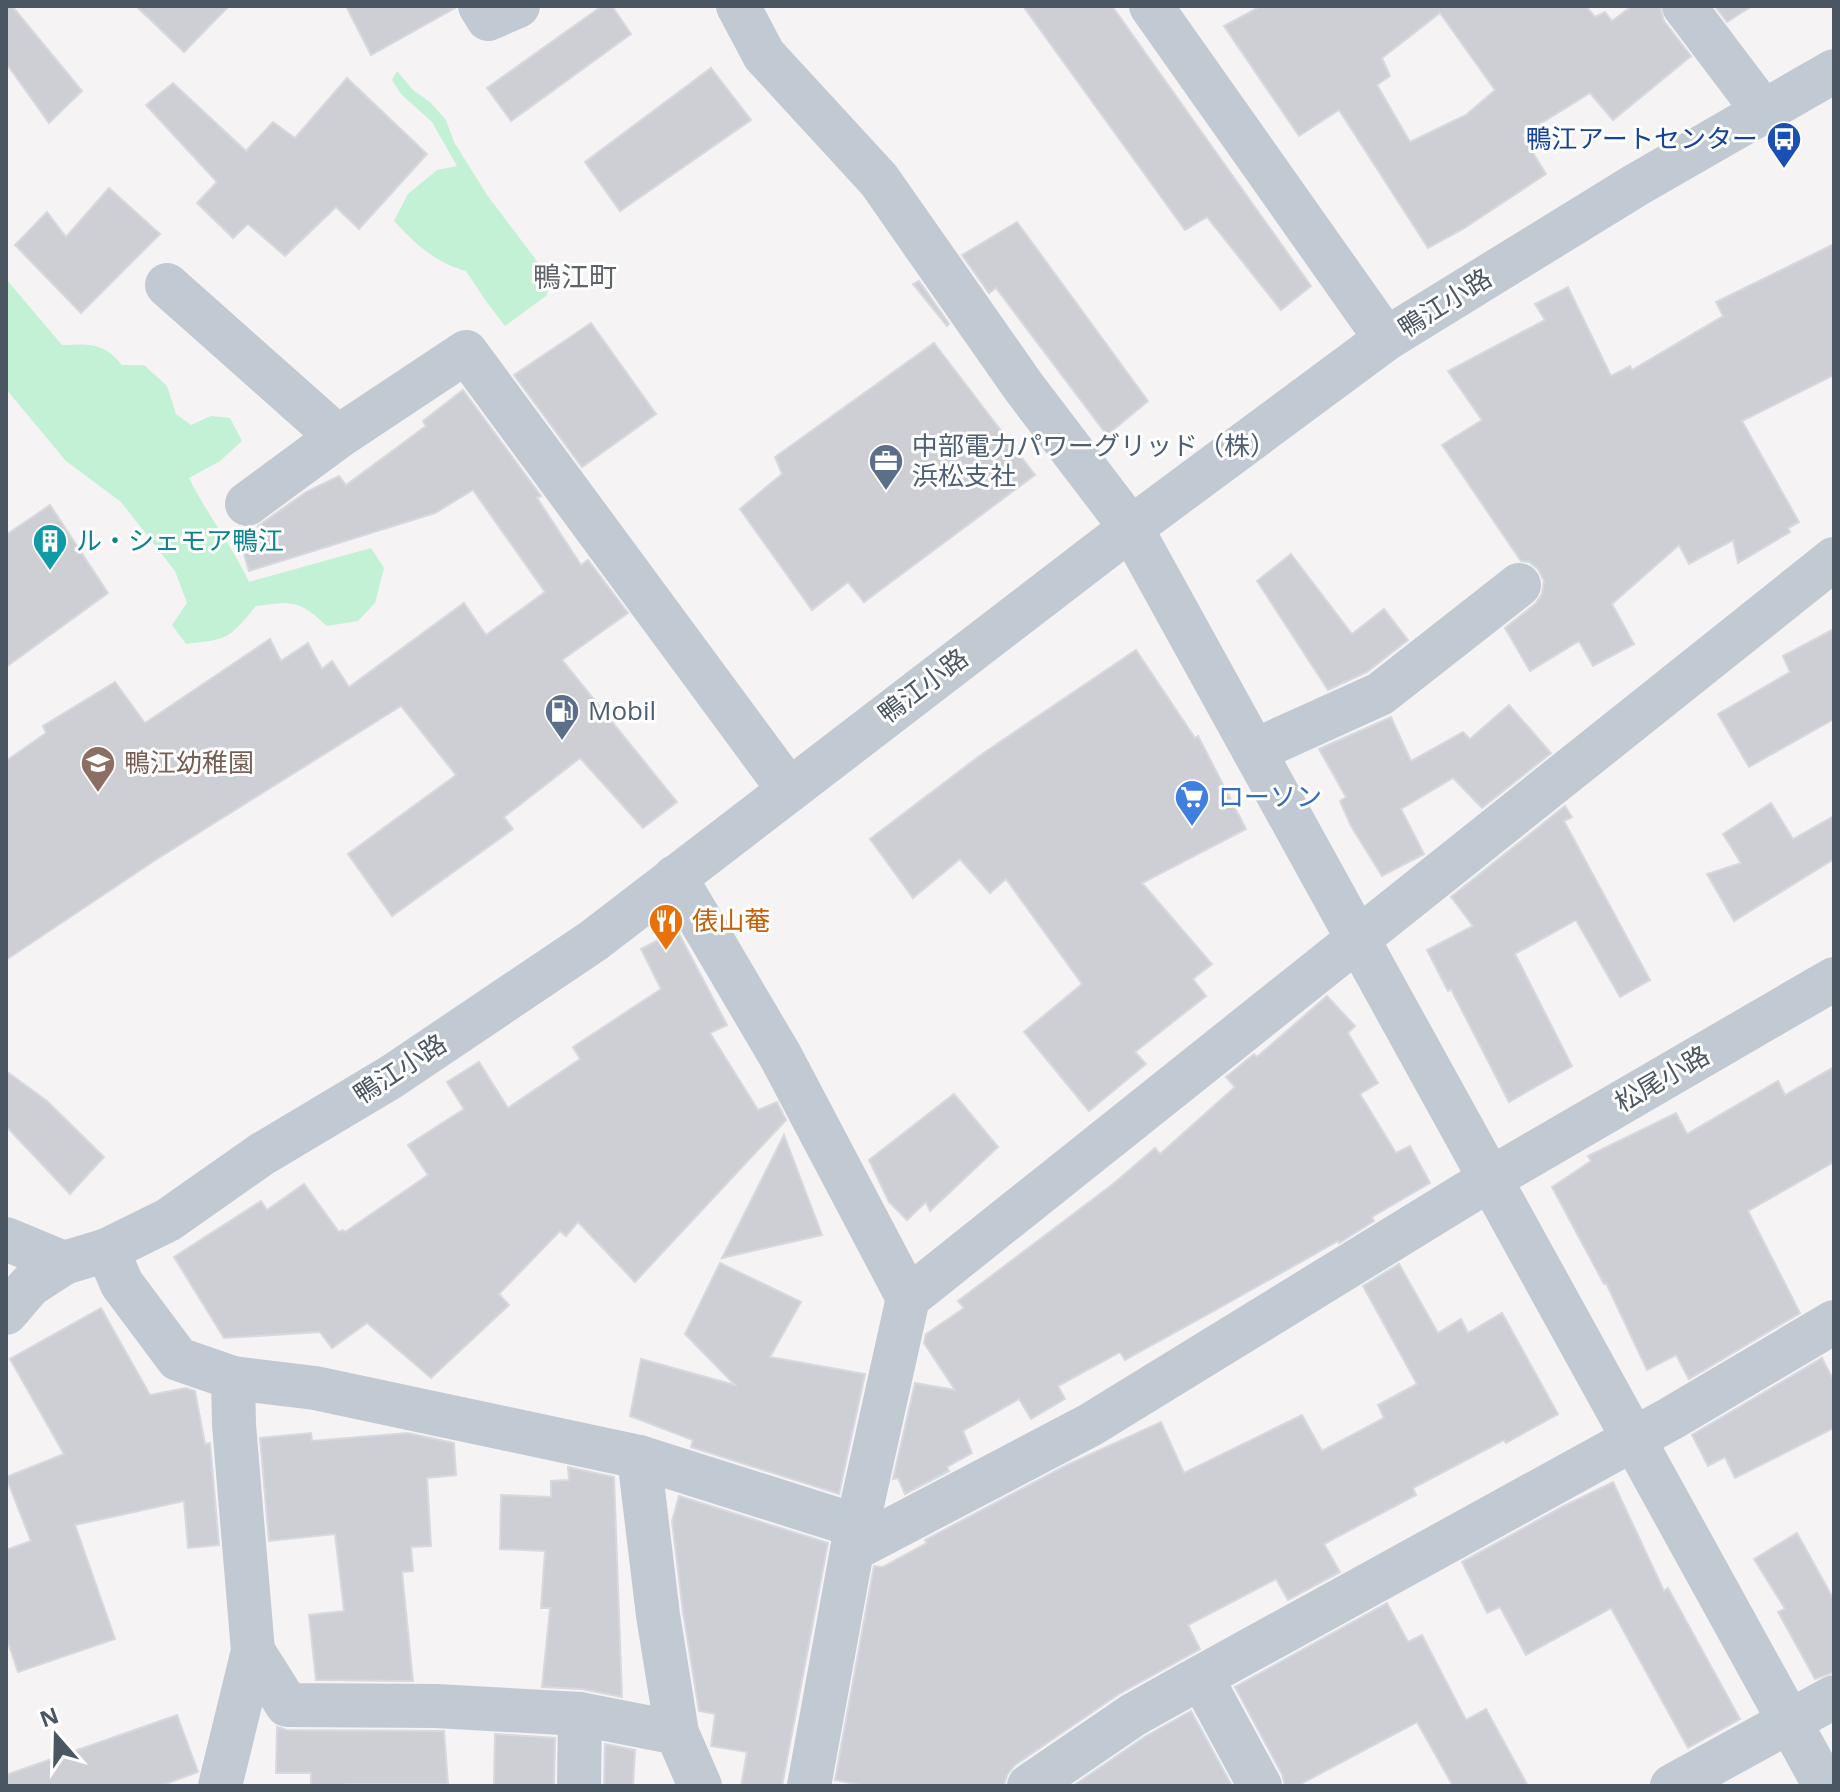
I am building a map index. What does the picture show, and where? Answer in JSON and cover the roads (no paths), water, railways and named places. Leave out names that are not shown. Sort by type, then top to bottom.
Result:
[{"type":"street","points":[[480,6],[488,19],[518,6]]},
{"type":"street","points":[[738,6],[764,55],[879,180],[1023,386],[1131,528],[1825,1786]]},
{"type":"street","points":[[1151,6],[1386,339]]},
{"type":"street","points":[[1684,6],[1764,112]]},
{"type":"street","name":"鴨江小路","points":[[6,1313],[30,1285],[64,1263],[107,1250],[168,1220],[262,1154],[391,1077],[593,941],[1131,528],[1386,339],[1636,185],[1834,71]]},
{"type":"street","points":[[167,285],[338,437]]},
{"type":"street","points":[[247,504],[338,437],[466,352],[789,790]]},
{"type":"street","points":[[809,1786],[855,1538],[908,1298],[1834,559]]},
{"type":"street","points":[[1254,751],[1380,694],[1519,585]]},
{"type":"street","points":[[675,877],[781,1057],[908,1298]]},
{"type":"street","name":"松尾小路","points":[[855,1538],[1090,1425],[1490,1179],[1834,979]]},
{"type":"street","points":[[6,1239],[64,1263]]},
{"type":"street","points":[[107,1250],[122,1284],[178,1359],[233,1378],[315,1388],[639,1457],[855,1538]]},
{"type":"street","points":[[1029,1786],[1133,1715],[1633,1439],[1834,1322]]},
{"type":"street","points":[[216,1784],[253,1651],[233,1378]]},
{"type":"street","points":[[639,1457],[658,1615],[677,1733],[700,1786]]},
{"type":"street","points":[[253,1651],[287,1705],[436,1706],[580,1714],[677,1733]]},
{"type":"street","points":[[1201,1677],[1260,1786]]},
{"type":"street","points":[[1672,1786],[1834,1697]]},
{"type":"street","points":[[579,1786],[580,1714]]},
{"type":"place","name":"鴨江アートセンター","points":[[1784,170]]},
{"type":"place","name":"中部電力パワーグリッド（株） 浜松支社","points":[[886,492]]},
{"type":"place","name":"ル・シェモア鴨江","points":[[50,572]]},
{"type":"place","name":"Mobil","points":[[562,742]]},
{"type":"place","name":"鴨江幼稚園","points":[[98,794]]},
{"type":"place","name":"ローソン","points":[[1192,828]]},
{"type":"place","name":"俵山菴","points":[[666,952]]},
{"type":"district","name":"鴨江町","points":[[575,277]]}]
